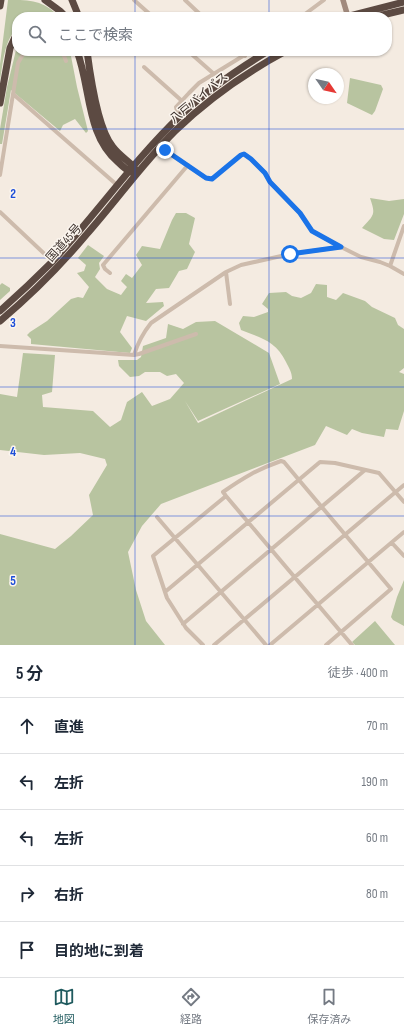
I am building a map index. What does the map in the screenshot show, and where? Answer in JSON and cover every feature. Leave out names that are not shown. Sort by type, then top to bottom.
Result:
[{"type":"highway","points":[[0,6],[1,0]]},
{"type":"highway","points":[[45,0],[61,12]]},
{"type":"highway","points":[[54,0],[67,12]]},
{"type":"highway","points":[[72,0],[77,12]]},
{"type":"highway","points":[[366,12],[404,2]]},
{"type":"highway","points":[[392,13],[404,10]]},
{"type":"highway","points":[[0,103],[12,44]]},
{"type":"highway","points":[[80,56],[94,125],[109,153],[131,168]]},
{"type":"highway","points":[[87,56],[102,123],[107,138],[137,174]]},
{"type":"highway","name":"八戸バイパス","points":[[131,168],[180,115],[217,85],[260,56]]},
{"type":"highway","name":"八戸バイパス","points":[[137,174],[160,147],[191,117],[238,79],[277,56]]},
{"type":"highway","name":"国道45号","points":[[0,310],[52,261],[131,168]]},
{"type":"highway","name":"国道45号","points":[[0,321],[38,288],[64,261],[137,174]]},
{"type":"main road","points":[[343,0],[346,12]]},
{"type":"street","points":[[134,0],[147,12]]},
{"type":"street","points":[[185,0],[198,12]]},
{"type":"street","points":[[307,12],[324,0]]},
{"type":"street","points":[[0,173],[18,63],[22,56]]},
{"type":"street","points":[[64,56],[66,61]]},
{"type":"street","points":[[194,56],[214,74]]},
{"type":"street","points":[[180,115],[176,107],[199,84],[245,56]]},
{"type":"street","points":[[144,67],[182,101]]},
{"type":"street","points":[[13,94],[117,185]]},
{"type":"street","points":[[160,147],[206,178],[212,179],[244,154],[265,173],[270,182],[300,213],[312,231],[361,257],[390,266],[404,274]]},
{"type":"street","points":[[110,273],[102,264],[188,165]]},
{"type":"street","points":[[0,212],[52,261]]},
{"type":"street","points":[[390,266],[404,226]]},
{"type":"street","points":[[134,355],[142,334],[151,323],[226,272],[241,265],[290,254],[341,247]]},
{"type":"street","points":[[226,272],[230,304]]},
{"type":"street","points":[[0,346],[134,355],[196,334]]},
{"type":"street","points":[[326,645],[341,632],[391,589],[346,534],[284,462],[281,461],[244,477],[223,492],[318,604],[341,632],[352,645]]},
{"type":"street","points":[[165,592],[320,462],[335,463],[379,473],[404,502]]},
{"type":"street","points":[[183,624],[365,470]]},
{"type":"street","points":[[214,645],[404,485]]},
{"type":"street","points":[[203,645],[183,624],[167,598],[153,556],[226,496]]},
{"type":"street","points":[[157,517],[266,645]]},
{"type":"street","points":[[270,645],[404,532]]},
{"type":"street","points":[[392,543],[404,556]]},
{"type":"green space","points":[[8,0],[36,2],[55,12],[12,12],[12,34],[9,39],[3,60],[0,81],[0,64]]},
{"type":"green space","points":[[15,56],[71,56],[88,131],[86,133],[75,119],[63,125],[60,131],[11,90],[2,144],[0,144],[0,129],[7,87]]},
{"type":"green space","points":[[350,78],[381,85],[383,89],[375,111],[372,115],[347,103]]},
{"type":"green space","points":[[370,198],[389,201],[404,199],[404,214],[394,240],[384,239],[362,228],[373,214]]},
{"type":"green space","points":[[176,213],[186,213],[195,218],[189,244],[195,252],[187,269],[179,271],[169,288],[156,289],[146,303],[163,302],[164,306],[146,321],[127,316],[120,332],[132,348],[130,353],[31,344],[31,339],[27,335],[30,332],[47,321],[71,299],[78,297],[83,298],[89,287],[77,273],[84,271],[86,265],[78,258],[88,245],[104,256],[99,263],[100,269],[95,277],[107,289],[121,295],[127,287],[121,281],[126,274],[132,278],[142,265],[136,255],[142,246],[160,249]]},
{"type":"green space","points":[[2,283],[10,288],[10,291],[0,300],[0,285]]},
{"type":"green space","points":[[316,284],[327,285],[327,297],[336,300],[343,293],[365,301],[372,307],[395,318],[398,325],[404,329],[404,368],[399,372],[404,374],[404,411],[398,430],[386,429],[384,437],[362,433],[352,429],[347,435],[326,426],[315,445],[161,504],[142,526],[128,552],[136,590],[146,621],[165,645],[0,645],[0,534],[55,549],[93,515],[89,495],[107,465],[105,459],[80,453],[44,455],[0,450],[0,394],[17,397],[23,353],[55,355],[52,392],[42,395],[43,407],[93,411],[110,427],[121,420],[127,402],[142,392],[152,406],[170,399],[184,383],[176,374],[167,376],[160,372],[145,372],[139,376],[130,377],[119,366],[118,360],[137,360],[141,357],[143,346],[166,338],[168,324],[183,329],[196,322],[215,321],[269,353],[280,384],[198,421],[185,401],[198,423],[292,379],[289,368],[278,349],[267,341],[241,330],[239,323],[243,316],[254,317],[268,312],[268,309],[262,304],[269,293],[286,292],[292,296],[301,298],[311,293]]},
{"type":"green space","points":[[404,580],[404,626],[393,620],[391,617]]},
{"type":"green space","points":[[375,621],[395,645],[355,645],[352,642]]},
{"type":"route","points":[[165,150],[206,178],[212,179],[244,154],[265,173],[270,182],[300,213],[312,231],[341,247],[290,254]]}]
